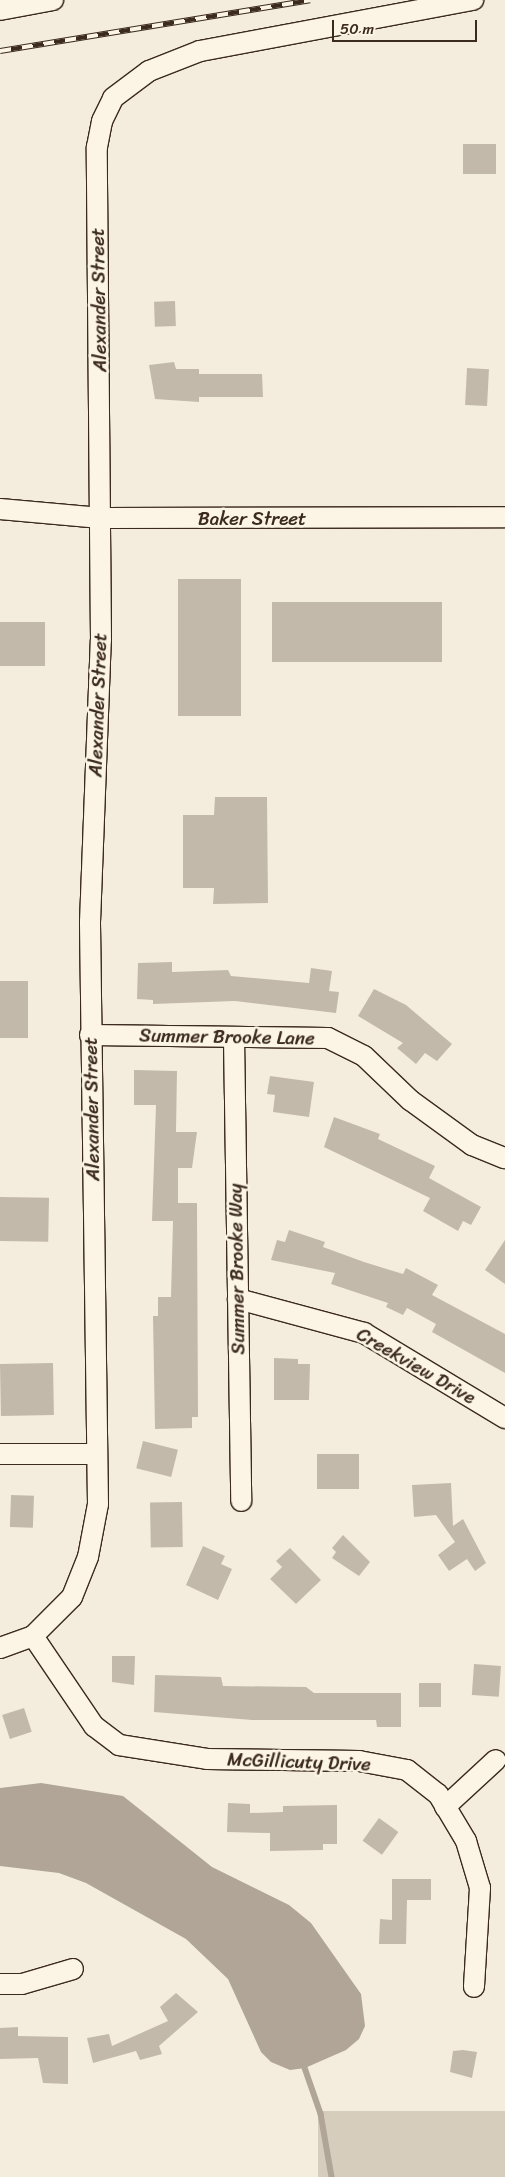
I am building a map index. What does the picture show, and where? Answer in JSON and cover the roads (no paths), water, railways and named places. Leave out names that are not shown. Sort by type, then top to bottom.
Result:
[{"type":"street","points":[[0,10],[53,0]]},
{"type":"street","name":"Alexander Street","points":[[0,1648],[33,1636],[72,1597],[88,1558],[98,1504],[90,1035],[101,518],[97,147],[102,121],[113,98],[149,70],[200,51],[473,0]]},
{"type":"street","name":"Baker Street","points":[[0,509],[101,518],[505,517]]},
{"type":"street","name":"Summer Brooke Lane","points":[[90,1035],[328,1038],[364,1056],[410,1100],[472,1146],[505,1158]]},
{"type":"street","name":"Summer Brooke Way","points":[[234,1038],[240,1501]]},
{"type":"street","name":"Creekview Drive","points":[[238,1299],[364,1333],[505,1418]]},
{"type":"street","points":[[0,1454],[97,1454]]},
{"type":"street","name":"McGillicuty Drive","points":[[33,1636],[94,1726],[119,1745],[198,1758],[359,1761],[407,1770],[438,1794],[466,1841],[480,1888],[474,1987]]},
{"type":"street","points":[[446,1807],[496,1760]]},
{"type":"street","points":[[0,1984],[22,1984],[73,1969]]},
{"type":"waterway","points":[[305,2068],[321,2114],[332,2177]]},
{"type":"railway","points":[[0,51],[310,0]]}]
